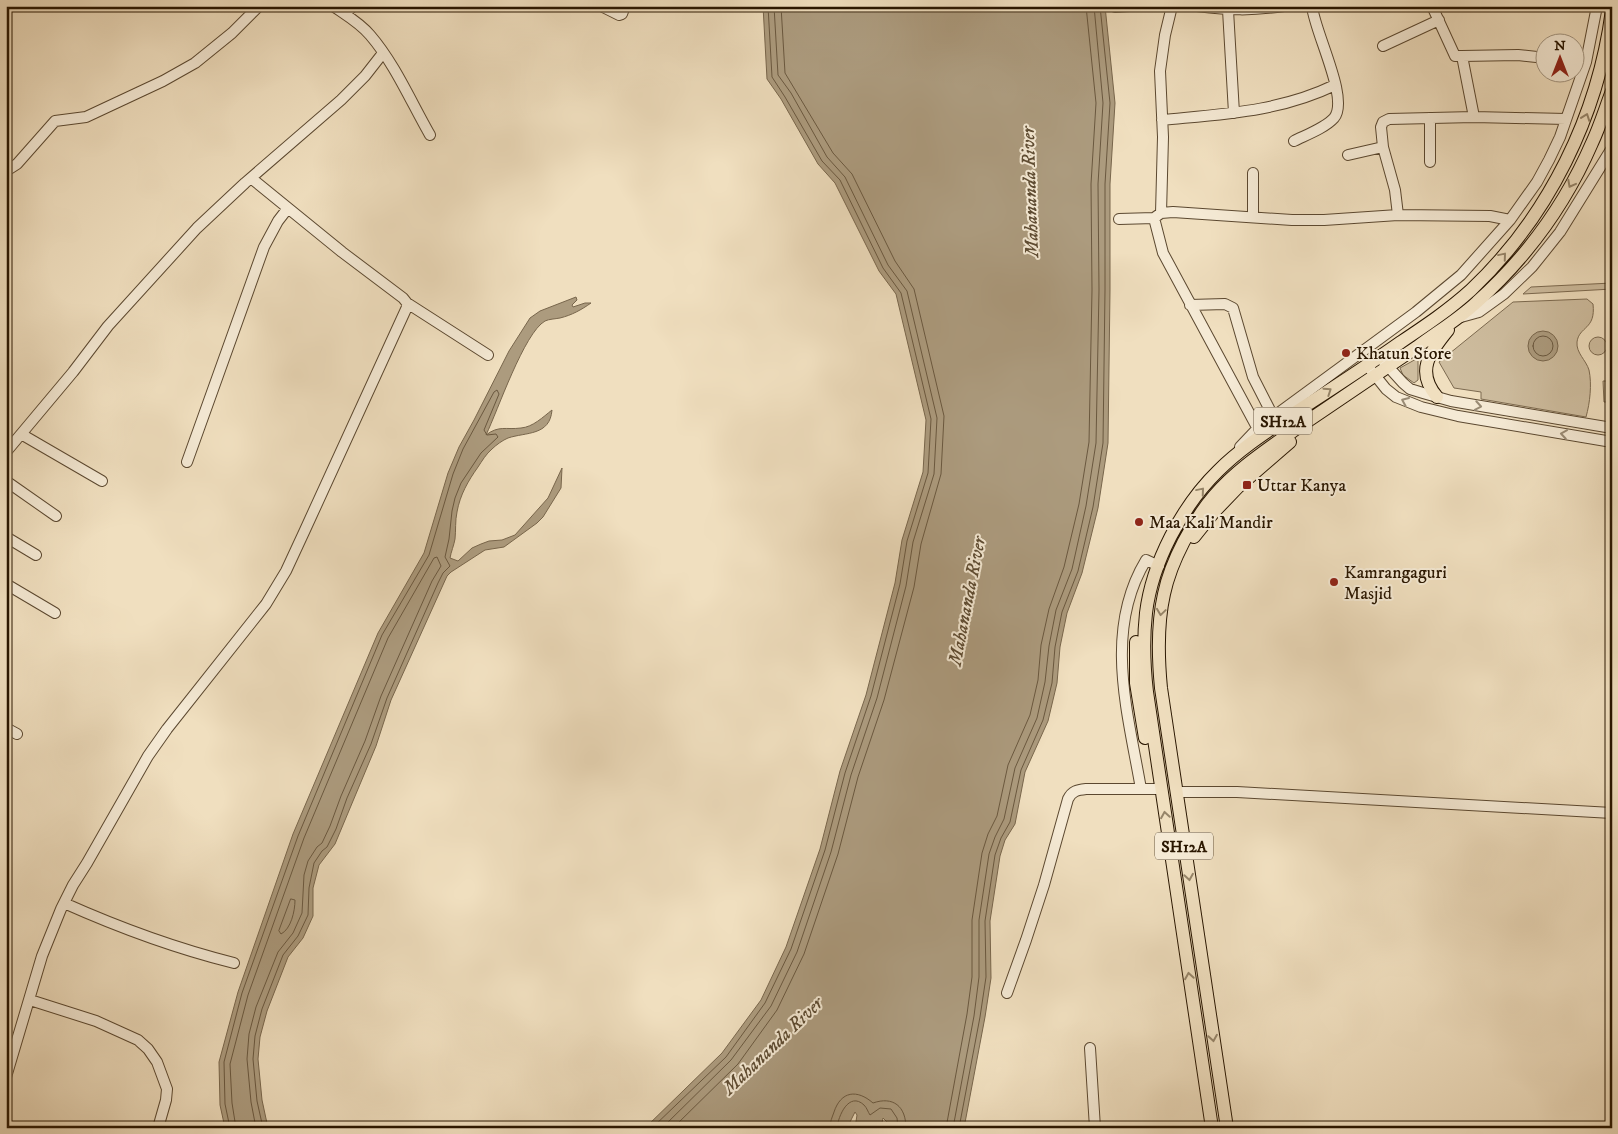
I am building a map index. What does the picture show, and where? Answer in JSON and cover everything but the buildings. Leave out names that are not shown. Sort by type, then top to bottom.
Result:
[{"type":"main road","name":"SH12A","points":[[1226,1128],[1165,723],[1159,667],[1159,633],[1164,592],[1174,565],[1214,512],[1238,487],[1286,446],[1307,422],[1469,291],[1493,268],[1536,213],[1564,165],[1583,124],[1601,69],[1612,10]]},
{"type":"main road","name":"SH12A","points":[[1212,1128],[1161,789],[1148,755],[1136,682],[1135,661],[1139,619],[1149,597],[1158,566],[1174,531],[1193,500],[1214,476],[1259,432],[1275,420],[1457,318],[1499,281],[1546,225],[1566,195],[1592,144],[1612,91]]},
{"type":"main road","points":[[1437,397],[1427,381],[1427,362],[1432,350],[1457,318]]},
{"type":"street","points":[[6,171],[17,164],[54,121],[86,117],[163,81],[195,63],[232,33],[259,6]]},
{"type":"street","points":[[333,6],[369,34],[383,53],[430,135]]},
{"type":"street","points":[[344,14],[353,6]]},
{"type":"street","points":[[601,6],[619,15],[622,14],[626,6]]},
{"type":"street","points":[[1114,7],[1128,6]]},
{"type":"street","points":[[1172,6],[1165,35],[1160,71],[1164,137],[1157,215],[1163,254],[1259,432]]},
{"type":"street","points":[[1197,6],[1228,10],[1284,6]]},
{"type":"street","points":[[1294,142],[1329,122],[1338,111],[1339,102],[1335,85],[1312,6]]},
{"type":"street","points":[[1432,6],[1455,56],[1536,57]]},
{"type":"street","points":[[1586,44],[1597,6]]},
{"type":"street","points":[[1228,10],[1234,113]]},
{"type":"street","points":[[1383,46],[1439,20]]},
{"type":"street","points":[[6,452],[108,326],[197,228],[341,100],[365,76],[383,53]]},
{"type":"street","points":[[1462,56],[1474,117]]},
{"type":"street","points":[[1190,305],[1225,304],[1233,308],[1253,377],[1275,420],[1416,312],[1461,275],[1510,220],[1549,160],[1566,119],[1576,82]]},
{"type":"street","points":[[1162,120],[1267,109],[1305,99],[1335,85]]},
{"type":"street","points":[[1398,215],[1395,190],[1383,148],[1380,127],[1388,119],[1474,117],[1566,119]]},
{"type":"street","points":[[1430,118],[1430,162]]},
{"type":"street","points":[[1348,155],[1383,148]]},
{"type":"street","points":[[1457,318],[1479,312],[1504,294],[1532,267],[1574,212],[1612,148]]},
{"type":"street","points":[[1253,173],[1253,216]]},
{"type":"street","points":[[251,178],[396,292],[407,303],[488,356]]},
{"type":"street","points":[[187,462],[264,247],[274,227],[288,208]]},
{"type":"street","points":[[1119,219],[1157,215],[1253,216],[1292,220],[1324,220],[1398,215],[1490,216],[1510,220]]},
{"type":"street","points":[[6,1077],[42,956],[64,903],[148,756],[167,729],[266,604],[286,571],[407,303]]},
{"type":"street","points":[[1364,350],[1376,365],[1386,389],[1402,400],[1458,416],[1612,442]]},
{"type":"street","points":[[1376,365],[1410,389],[1437,397],[1461,403],[1612,428]]},
{"type":"street","points":[[1458,416],[1461,403]]},
{"type":"street","points":[[1590,438],[1592,426]]},
{"type":"street","points":[[21,434],[102,481]]},
{"type":"street","points":[[6,481],[56,516]]},
{"type":"street","points":[[6,537],[36,555]]},
{"type":"street","points":[[1141,789],[1123,688],[1121,670],[1122,634],[1128,602],[1140,571],[1146,560],[1158,566]]},
{"type":"street","points":[[6,584],[55,613]]},
{"type":"street","points":[[6,728],[18,734]]},
{"type":"street","points":[[1007,993],[1029,931],[1071,794],[1076,790],[1086,789],[1161,789]]},
{"type":"street","points":[[1176,792],[1237,792],[1612,813]]},
{"type":"street","points":[[64,903],[102,920],[183,950],[234,963]]},
{"type":"street","points":[[30,1000],[96,1021],[138,1040],[148,1049],[157,1062],[167,1089],[158,1128]]},
{"type":"street","points":[[1090,1048],[1095,1128]]},
{"type":"shaded area","points":[[1612,283],[1612,289],[1523,294],[1531,287]]},
{"type":"shaded area","points":[[1587,299],[1593,304],[1592,319],[1578,337],[1577,342],[1578,350],[1588,366],[1590,375],[1589,406],[1586,417],[1481,399],[1481,392],[1454,388],[1439,362],[1513,302]]},
{"type":"shaded area","points":[[1598,337],[1604,340],[1607,346],[1604,352],[1598,355],[1592,352],[1589,346],[1592,340]]},
{"type":"shaded area","points":[[1418,358],[1418,380],[1414,383],[1403,375],[1400,368]]},
{"type":"shaded area","points":[[1603,381],[1612,381],[1612,402],[1604,402]]},
{"type":"water","name":"Mahananda River","points":[[763,6],[1105,6],[1115,103],[1110,184],[1108,443],[1098,508],[1082,573],[1067,613],[1060,647],[1057,683],[1048,721],[1025,772],[1015,824],[1005,840],[1000,856],[990,921],[991,978],[964,1128],[887,1128],[887,1122],[883,1118],[881,1128],[866,1128],[864,1125],[862,1128],[855,1128],[857,1115],[855,1112],[847,1128],[645,1128],[722,1053],[761,1000],[786,947],[820,849],[840,771],[866,695],[895,583],[902,540],[923,472],[926,420],[896,294],[879,271],[835,183],[818,164],[781,99],[767,79]]},
{"type":"water","points":[[576,297],[577,300],[572,305],[573,307],[591,303],[568,315],[545,321],[537,328],[520,356],[486,435],[499,429],[530,426],[552,410],[550,418],[542,429],[504,440],[484,458],[462,494],[456,515],[455,539],[450,558],[458,561],[472,548],[489,541],[502,540],[515,535],[548,498],[562,468],[561,488],[543,517],[537,523],[504,547],[485,550],[447,576],[391,700],[376,746],[335,844],[319,865],[313,888],[313,916],[303,938],[288,957],[267,1011],[260,1037],[258,1059],[262,1100],[268,1128],[225,1128],[220,1105],[219,1062],[238,992],[293,834],[378,633],[424,553],[448,473],[459,447],[509,351],[530,318],[540,311]]},
{"type":"water","points":[[1543,331],[1554,335],[1558,346],[1554,357],[1543,361],[1532,357],[1528,346],[1532,335]]},
{"type":"place","name":"Khatun Store","points":[[1346,353]]},
{"type":"place","name":"Uttar Kanya","points":[[1247,485]]},
{"type":"place","name":"Maa Kali Mandir","points":[[1139,522]]},
{"type":"place","name":"Kamrangaguri Masjid","points":[[1334,582]]}]
